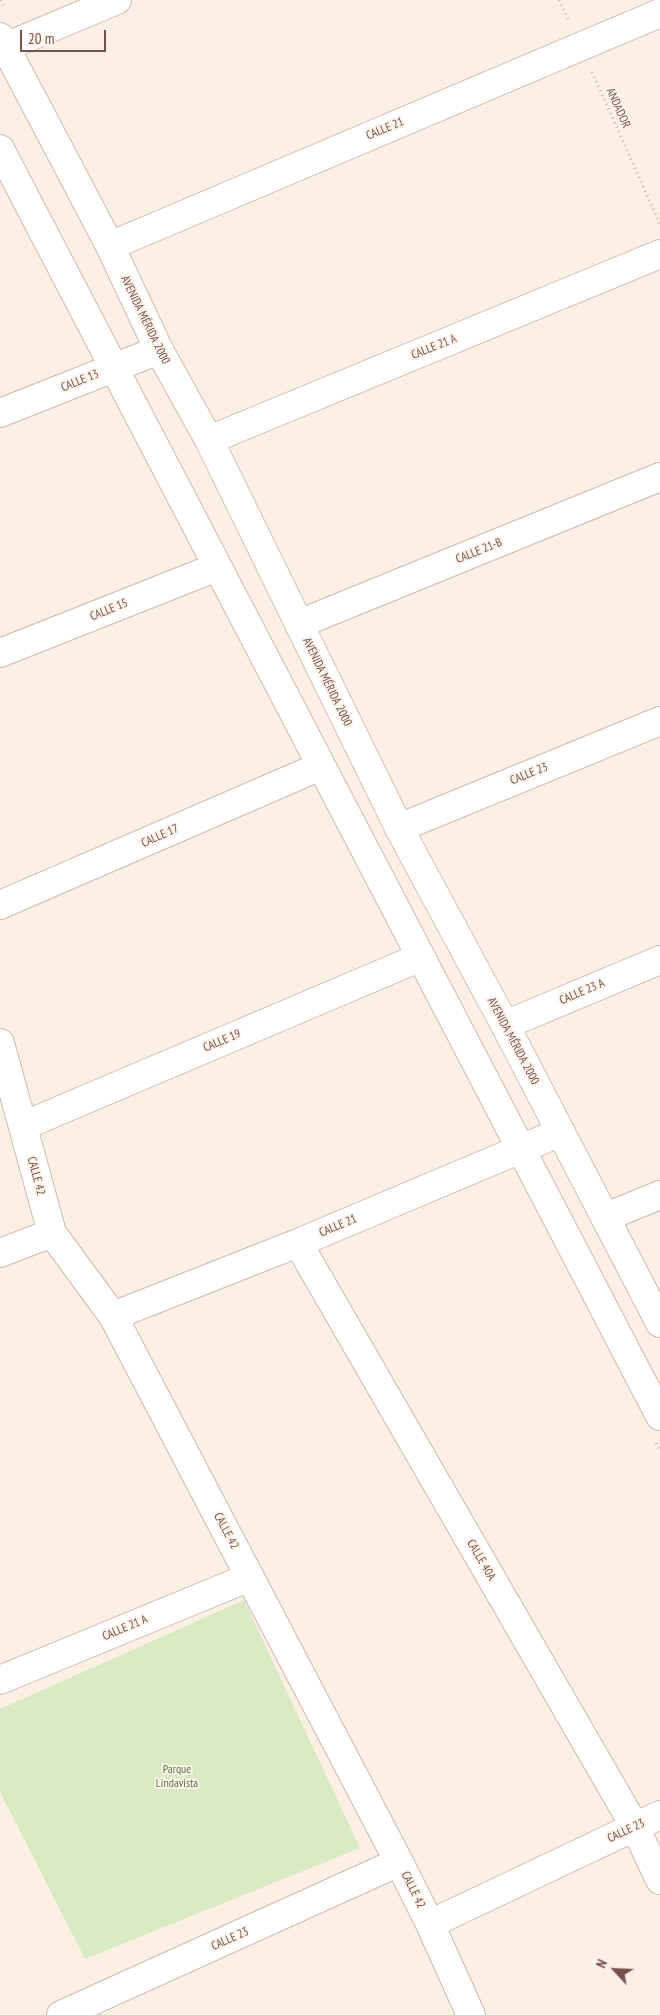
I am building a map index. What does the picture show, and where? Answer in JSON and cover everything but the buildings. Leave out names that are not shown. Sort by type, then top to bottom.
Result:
[{"type":"street","points":[[3,42],[117,0]]},
{"type":"street","name":"CALLE 21","points":[[110,246],[660,13]]},
{"type":"street","name":"AVENIDA MÉRIDA 2000","points":[[3,42],[110,246],[159,350],[209,440],[399,828],[505,1025],[660,1323]]},
{"type":"street","points":[[3,161],[114,368],[660,1416]]},
{"type":"street","name":"CALLE 21 A","points":[[209,440],[660,254]]},
{"type":"street","name":"CALLE 13","points":[[0,413],[159,350]]},
{"type":"street","name":"CALLE 21-B","points":[[299,624],[660,478]]},
{"type":"street","name":"CALLE 15","points":[[0,653],[217,566]]},
{"type":"street","name":"CALLE 23","points":[[399,828],[660,721]]},
{"type":"street","name":"CALLE 17","points":[[0,905],[321,766]]},
{"type":"street","name":"CALLE 19","points":[[23,1126],[421,957]]},
{"type":"street","name":"CALLE 23 A","points":[[505,1025],[660,960]]},
{"type":"street","name":"CALLE 42","points":[[0,1043],[52,1233],[113,1316],[399,1862],[430,1924],[471,2015]]},
{"type":"street","name":"CALLE 21","points":[[113,1316],[298,1242],[561,1132]]},
{"type":"street","points":[[606,1218],[660,1196]]},
{"type":"street","points":[[0,1253],[52,1233]]},
{"type":"street","name":"CALLE 40A","points":[[298,1242],[636,1827],[660,1880]]},
{"type":"street","name":"CALLE 21 A","points":[[0,1680],[250,1577]]},
{"type":"street","name":"CALLE 23","points":[[430,1924],[660,1815]]},
{"type":"street","name":"CALLE 23","points":[[61,2015],[399,1862]]},
{"type":"path","name":"ANDADOR","points":[[559,0],[660,224]]},
{"type":"green space","name":"Parque Lindavista","points":[[244,1600],[360,1848],[85,1959],[0,1792],[0,1709]]}]
